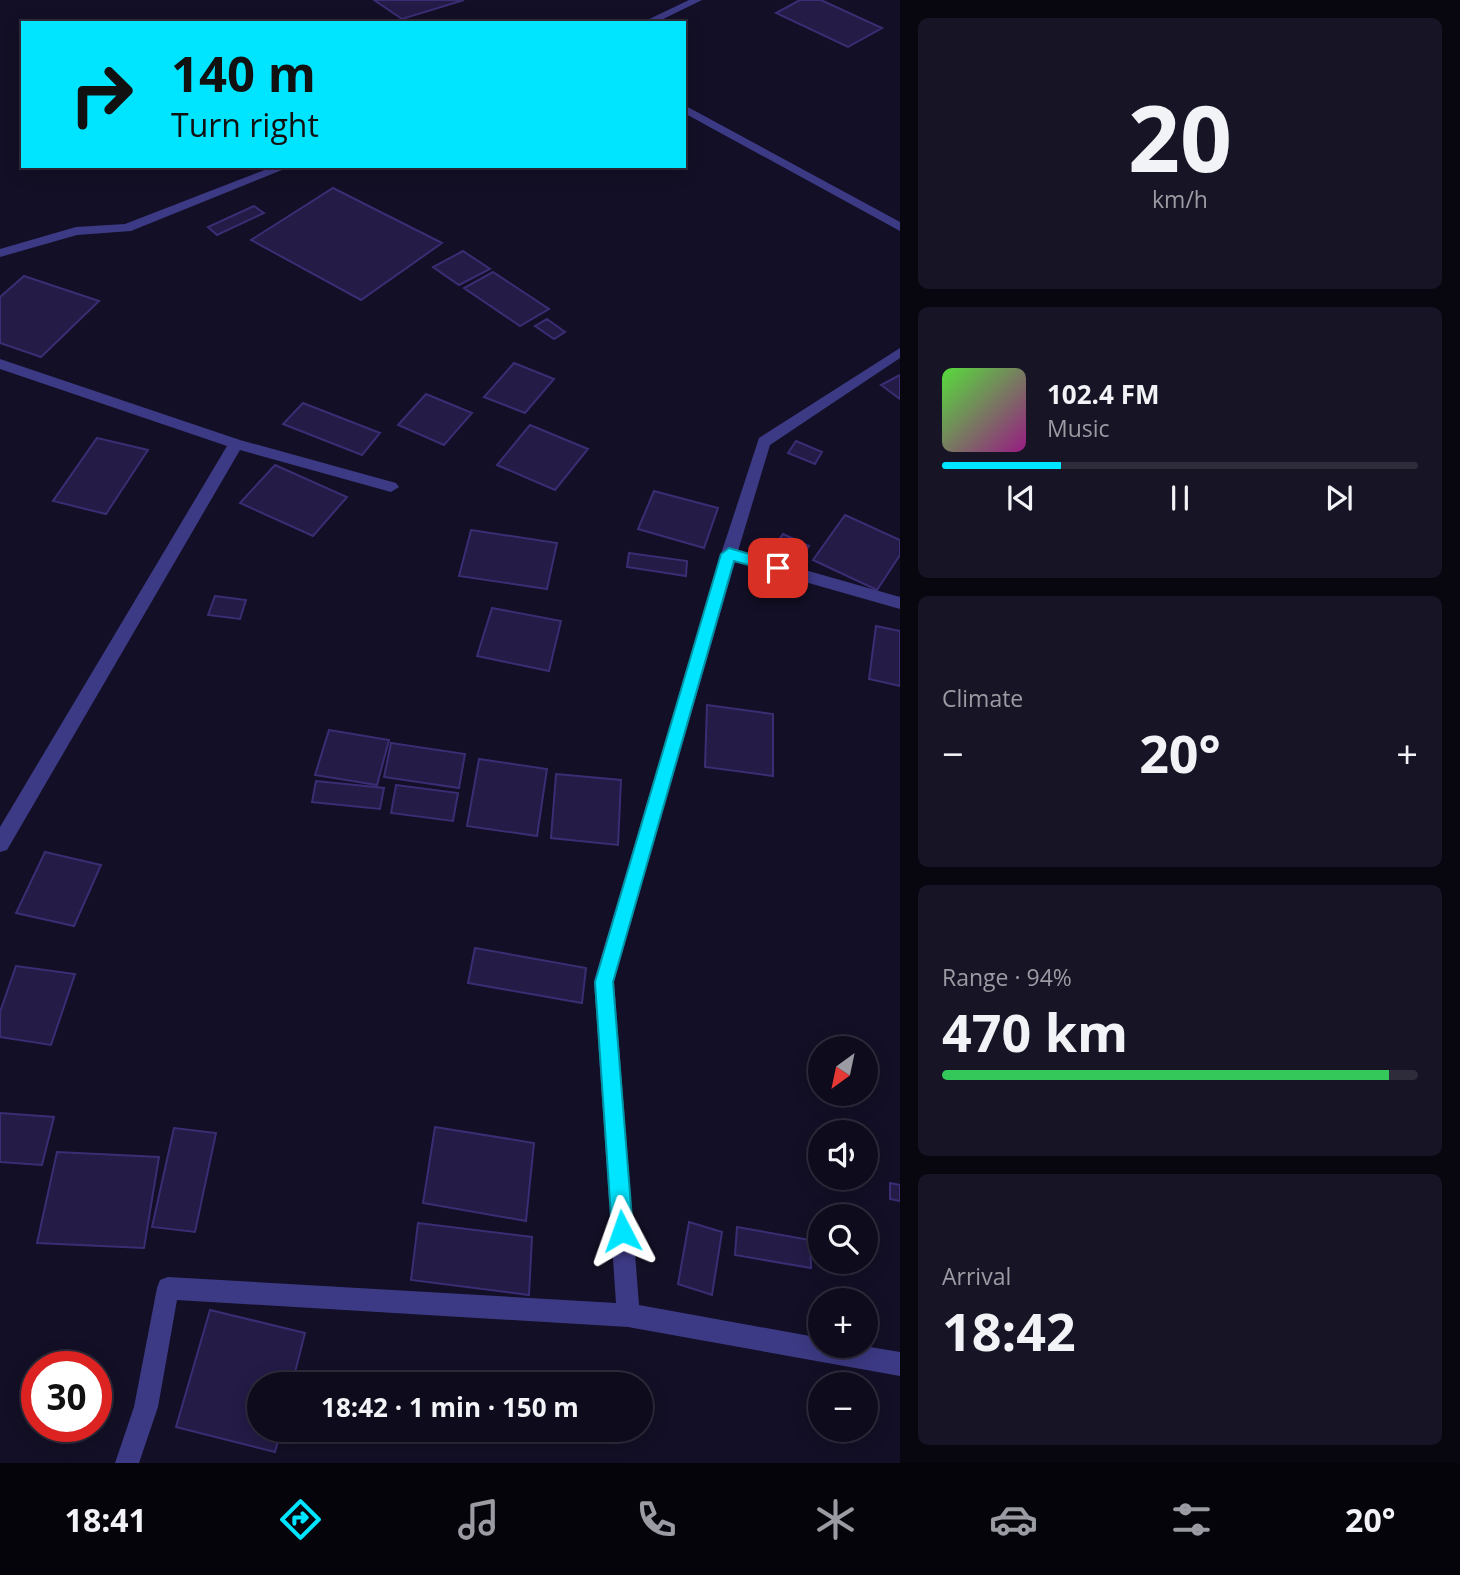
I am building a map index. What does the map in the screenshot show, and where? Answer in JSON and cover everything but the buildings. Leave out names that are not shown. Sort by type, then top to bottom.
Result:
[{"type":"street","points":[[650,21],[697,0]]},
{"type":"street","points":[[686,109],[900,227]]},
{"type":"street","points":[[0,254],[76,231],[127,228],[281,168]]},
{"type":"street","points":[[628,1314],[604,982],[764,442],[900,352]]},
{"type":"street","points":[[0,364],[236,444],[391,487]]},
{"type":"street","points":[[0,844],[236,444]]},
{"type":"street","points":[[729,554],[900,603]]},
{"type":"street","points":[[127,1463],[146,1408],[168,1288],[628,1314],[900,1364]]},
{"type":"route","points":[[622,1231],[604,982],[729,554],[778,568]]}]
